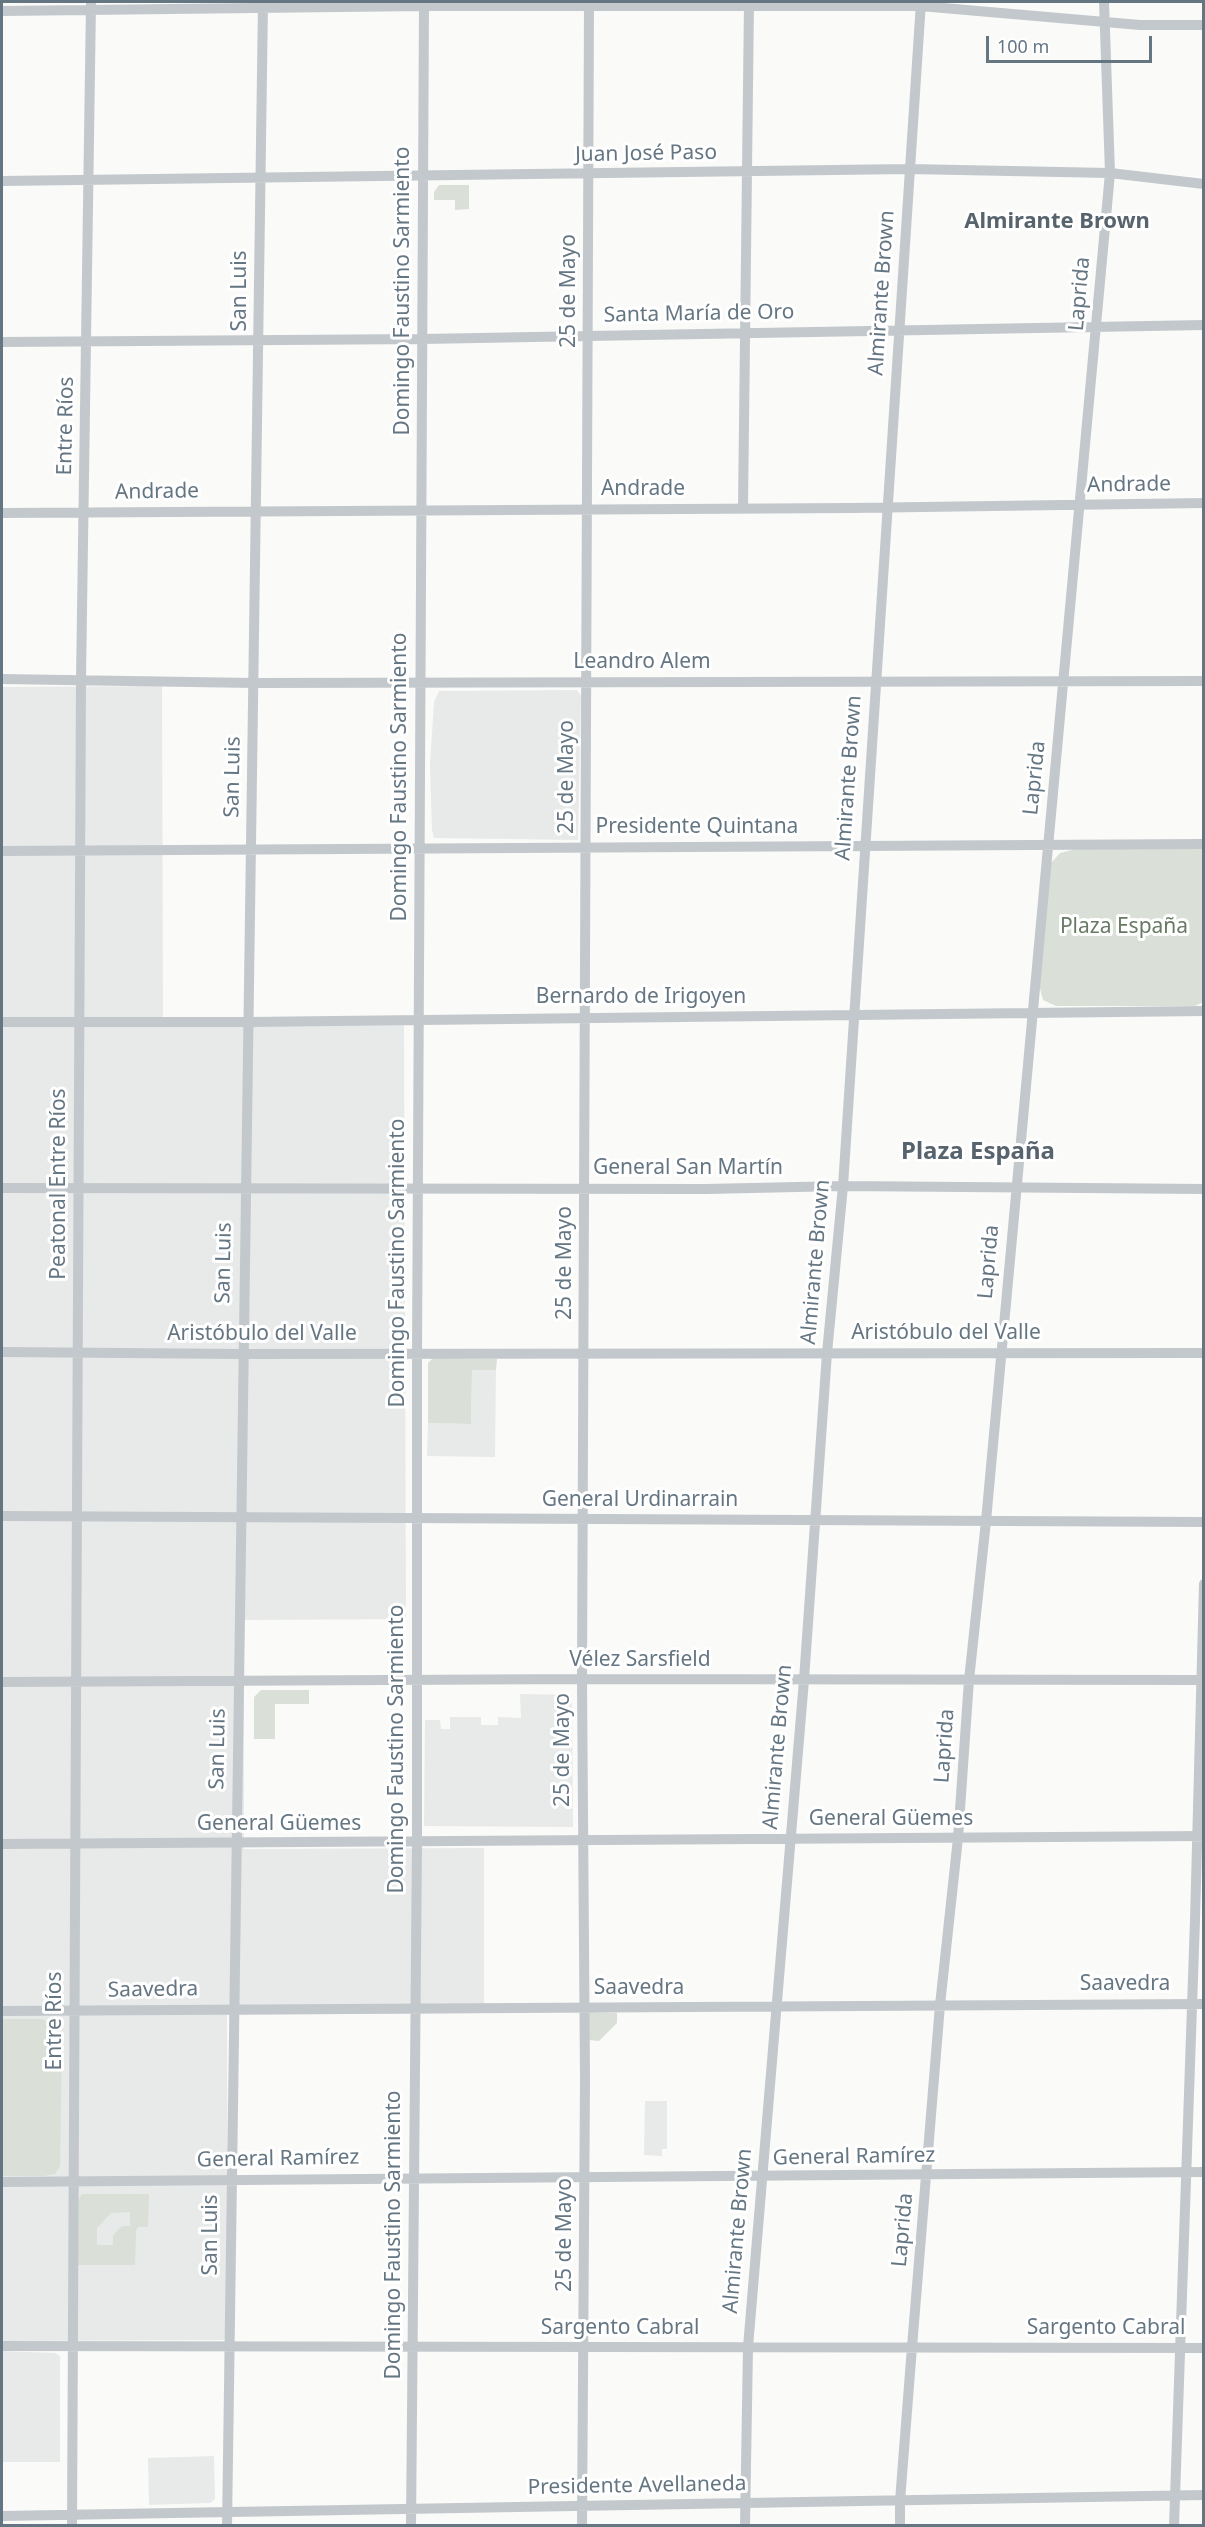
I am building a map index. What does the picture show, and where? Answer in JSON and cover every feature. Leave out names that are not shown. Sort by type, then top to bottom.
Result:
[{"type":"street","points":[[1001,2],[1001,13]]},
{"type":"street","name":"Laprida","points":[[900,2526],[912,2347],[940,2005],[958,1838],[969,1680],[987,1521],[1110,173],[1104,2]]},
{"type":"street","points":[[743,508],[749,3]]},
{"type":"street","name":"Domingo Faustino Sarmiento","points":[[411,2526],[417,1842],[416,1518],[424,4]]},
{"type":"street","name":"25 de Mayo","points":[[582,2526],[585,2007],[582,1679],[589,4]]},
{"type":"street","points":[[2,11],[91,6],[921,4],[1140,25],[1203,25]]},
{"type":"street","name":"Almirante Brown","points":[[745,2526],[748,2347],[804,1680],[827,1353],[843,1186],[886,507],[921,4]]},
{"type":"street","name":"San Luis","points":[[228,2526],[242,1354],[255,510],[260,340],[262,5]]},
{"type":"street","name":"Entre Ríos","points":[[82,851],[81,679],[91,6]]},
{"type":"street","name":"Juan José Paso","points":[[2,181],[909,170],[1110,173],[1203,184]]},
{"type":"street","name":"Santa María de Oro","points":[[2,342],[422,339],[1203,326]]},
{"type":"street","name":"Andrade","points":[[2,513],[1203,503]]},
{"type":"street","name":"Leandro Alem","points":[[2,680],[81,679],[254,683],[1203,681]]},
{"type":"street","name":"Presidente Quintana","points":[[2,851],[1203,844]]},
{"type":"street","name":"Peatonal Entre Ríos","points":[[77,1517],[82,851]]},
{"type":"street","name":"Bernardo de Irigoyen","points":[[2,1022],[248,1022],[1203,1011]]},
{"type":"street","name":"General San Martín","points":[[2,1188],[584,1189],[1016,1186],[1203,1189]]},
{"type":"street","name":"Aristóbulo del Valle","points":[[2,1352],[242,1354],[1203,1353]]},
{"type":"street","name":"General Urdinarrain","points":[[2,1516],[1203,1522]]},
{"type":"street","name":"Entre Ríos","points":[[72,2521],[77,1517]]},
{"type":"street","points":[[1174,2526],[1186,2173],[1198,2004],[1203,1584]]},
{"type":"street","name":"Vélez Sarsfield","points":[[2,1682],[582,1679],[1202,1680]]},
{"type":"street","name":"General Güemes","points":[[2,1844],[1200,1837]]},
{"type":"street","name":"Saavedra","points":[[2,2011],[1198,2004]]},
{"type":"street","name":"General Ramírez","points":[[2,2182],[1203,2172]]},
{"type":"street","name":"Sargento Cabral","points":[[2,2346],[1203,2348]]},
{"type":"street","name":"Presidente Avellaneda","points":[[2,2516],[72,2521],[228,2513],[1203,2495]]},
{"type":"shaded area","points":[[162,686],[163,1026],[404,1025],[406,1619],[244,1620],[244,1849],[484,1848],[484,2013],[227,2015],[228,2340],[2,2341],[2,687]]},
{"type":"shaded area","points":[[577,690],[581,696],[578,840],[434,838],[430,764],[434,702],[439,691]]},
{"type":"shaded area","points":[[472,1369],[496,1370],[495,1457],[427,1456],[428,1423],[471,1424]]},
{"type":"shaded area","points":[[520,1694],[572,1695],[573,1827],[424,1826],[425,1720],[440,1720],[441,1729],[450,1729],[450,1717],[481,1717],[481,1725],[498,1725],[498,1717],[521,1718]]},
{"type":"shaded area","points":[[645,2101],[667,2101],[667,2149],[662,2149],[662,2156],[644,2155]]},
{"type":"shaded area","points":[[3,2351],[55,2353],[60,2356],[60,2462],[2,2462]]},
{"type":"shaded area","points":[[214,2456],[215,2499],[210,2503],[149,2505],[148,2458]]},
{"type":"green space","points":[[439,185],[469,185],[469,209],[455,210],[455,200],[434,200],[434,192]]},
{"type":"green space","name":"Plaza España","points":[[1203,846],[1203,1002],[1195,1006],[1056,1006],[1043,1000],[1039,985],[1051,863],[1060,853],[1084,847]]},
{"type":"green space","points":[[433,1358],[497,1359],[496,1370],[472,1370],[471,1424],[428,1423],[428,1363]]},
{"type":"green space","points":[[261,1690],[309,1690],[309,1704],[275,1704],[275,1739],[254,1739],[254,1697]]},
{"type":"green space","points":[[589,2012],[617,2013],[617,2023],[599,2041],[588,2040]]},
{"type":"green space","points":[[2,2019],[42,2019],[55,2025],[62,2035],[60,2166],[55,2174],[2,2176]]},
{"type":"green space","points":[[82,2194],[149,2194],[148,2227],[138,2227],[136,2231],[135,2265],[76,2265],[77,2203]],"holes":[[[130,2212],[130,2226],[122,2226],[113,2235],[113,2245],[97,2245],[97,2228],[111,2213]]]},
{"type":"district","name":"Almirante Brown","points":[[1057,222]]},
{"type":"district","name":"Plaza España","points":[[978,1152]]}]
